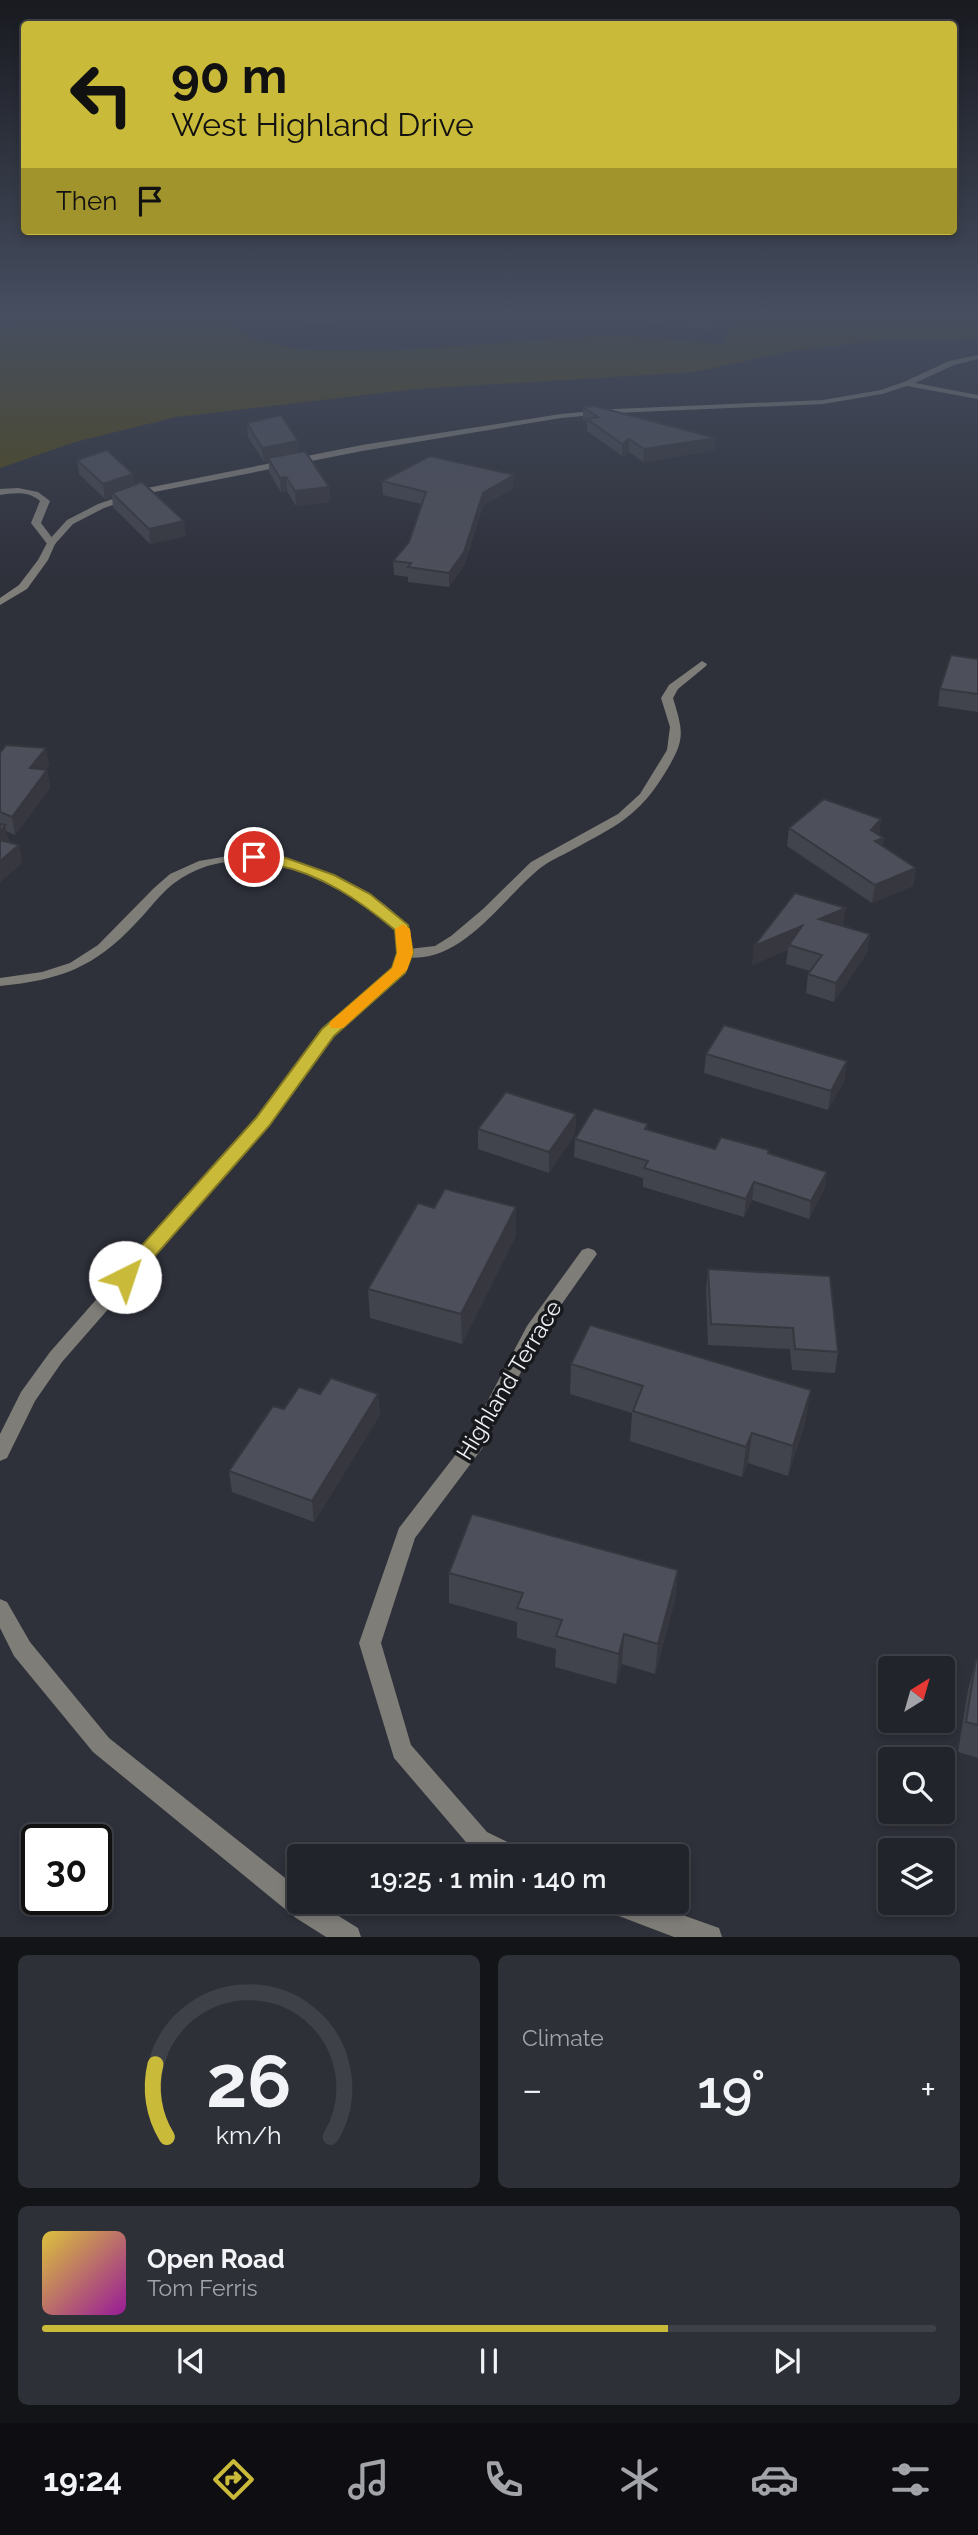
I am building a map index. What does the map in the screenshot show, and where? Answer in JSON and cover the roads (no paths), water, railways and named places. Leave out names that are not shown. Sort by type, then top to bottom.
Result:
[{"type":"street","points":[[0,602],[23,587],[43,560],[51,543],[69,522],[119,499],[362,448],[561,416],[814,402]]},
{"type":"street","points":[[0,492],[30,491],[45,501],[36,523],[51,543]]},
{"type":"street","points":[[405,953],[438,950],[456,939],[536,865],[622,817],[645,796],[673,750],[676,727],[667,698],[673,688],[702,664]]},
{"type":"street","points":[[0,982],[55,976],[77,966],[119,934],[175,877],[221,860],[254,857],[281,861],[329,878],[365,897],[402,929],[405,953],[399,970],[328,1033],[262,1122],[56,1357],[28,1397],[0,1453]]},
{"type":"street","name":"Highland Terrace","points":[[487,1844],[479,1840],[402,1751],[370,1643],[406,1534],[474,1445],[533,1331],[588,1254]]},
{"type":"street","points":[[0,1608],[22,1650],[101,1745],[305,1909],[349,1937]]},
{"type":"street","points":[[645,1914],[710,1937]]}]
